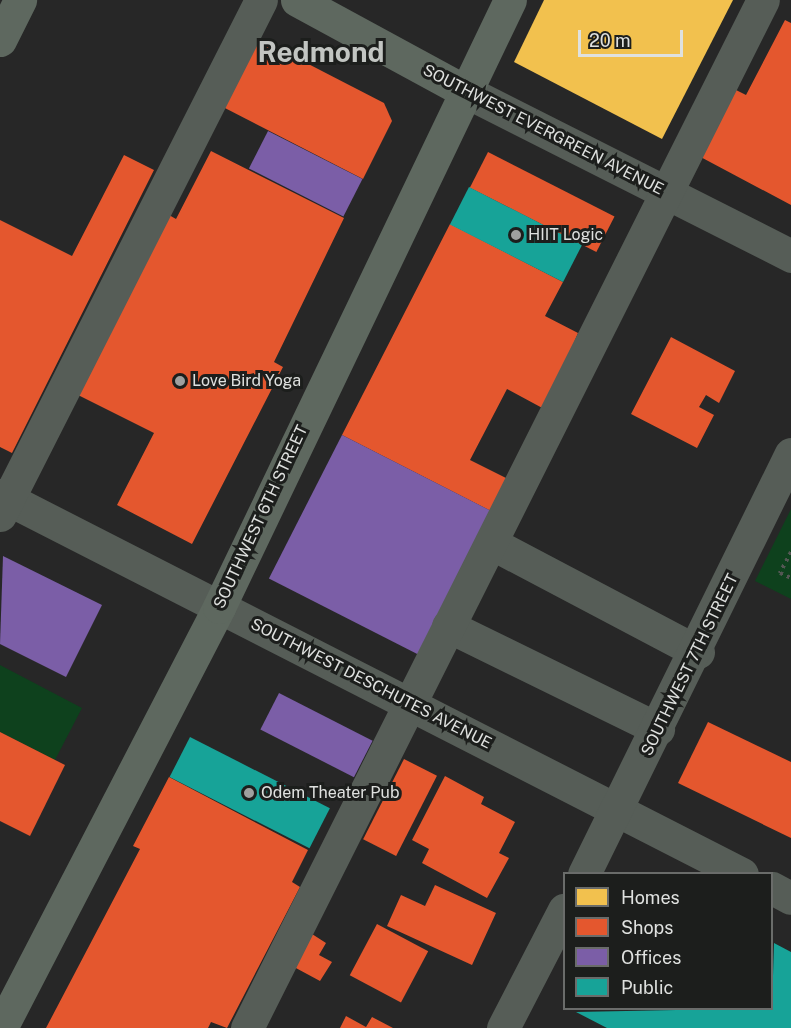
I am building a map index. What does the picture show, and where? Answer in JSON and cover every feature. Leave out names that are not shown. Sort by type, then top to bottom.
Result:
[{"type":"main road","points":[[0,40],[20,0]]},
{"type":"main road","name":"SOUTHWEST EVERGREEN AVENUE","points":[[297,0],[463,90]]},
{"type":"main road","name":"SOUTHWEST 6TH STREET","points":[[1,1028],[219,607],[463,90],[510,0]]},
{"type":"street","points":[[3,503],[261,0]]},
{"type":"street","points":[[247,1028],[491,543],[662,192],[763,0]]},
{"type":"street","name":"SOUTHWEST EVERGREEN AVENUE","points":[[463,90],[791,256]]},
{"type":"street","name":"SOUTHWEST 7TH STREET","points":[[585,872],[698,652],[791,454]]},
{"type":"street","name":"SOUTHWEST DESCHUTES AVENUE","points":[[3,503],[219,607],[740,872]]},
{"type":"street","points":[[491,543],[698,652]]},
{"type":"street","points":[[448,626],[658,729]]},
{"type":"street","points":[[773,889],[791,898]]},
{"type":"street","points":[[503,1028],[563,911]]},
{"type":"path","points":[[791,552],[780,573],[791,578]]},
{"type":"green space","points":[[791,509],[791,599],[755,581]]},
{"type":"green space","points":[[0,665],[82,708],[55,760],[0,732]]},
{"type":"building: Homes","points":[[544,0],[733,0],[662,139],[514,62]]},
{"type":"building: Shops","points":[[785,20],[791,23],[791,205],[695,154],[730,87],[746,95]]},
{"type":"building: Shops","points":[[256,37],[384,103],[392,121],[363,179],[221,106]]},
{"type":"building: Shops","points":[[211,151],[344,218],[274,362],[283,367],[192,544],[117,505],[154,433],[78,395],[169,215],[176,219]]},
{"type":"building: Shops","points":[[488,152],[615,216],[596,252],[470,188]]},
{"type":"building: Shops","points":[[124,155],[154,170],[12,453],[0,447],[0,220],[72,256]]},
{"type":"building: Shops","points":[[450,224],[563,282],[545,316],[578,333],[546,410],[507,389],[470,460],[508,479],[491,511],[342,435]]},
{"type":"building: Shops","points":[[671,337],[735,371],[719,403],[706,395],[699,407],[714,415],[697,448],[631,414]]},
{"type":"building: Shops","points":[[708,722],[791,762],[791,838],[678,783]]},
{"type":"building: Shops","points":[[0,732],[65,765],[30,836],[0,821]]},
{"type":"building: Shops","points":[[404,759],[437,776],[396,856],[363,839]]},
{"type":"building: Shops","points":[[445,776],[484,797],[481,804],[515,822],[499,853],[509,858],[487,898],[422,863],[429,849],[412,840]]},
{"type":"building: Shops","points":[[169,777],[308,850],[292,882],[300,887],[227,1028],[211,1022],[208,1028],[46,1028],[140,849],[133,846]]},
{"type":"building: Shops","points":[[435,885],[496,913],[472,965],[387,926],[401,895],[425,906]]},
{"type":"building: Shops","points":[[377,924],[428,951],[401,1002],[350,975]]},
{"type":"building: Shops","points":[[312,934],[326,943],[319,955],[332,962],[320,981],[294,967]]},
{"type":"building: Shops","points":[[346,1016],[366,1027],[372,1017],[393,1028],[340,1028]]},
{"type":"building: Offices","points":[[268,131],[362,179],[343,217],[249,168]]},
{"type":"building: Offices","points":[[342,435],[491,511],[418,654],[269,578]]},
{"type":"building: Offices","points":[[3,556],[102,605],[66,677],[0,644]]},
{"type":"building: Offices","points":[[279,693],[373,741],[354,777],[260,730]]},
{"type":"building: Public","name":"HIIT Logic","points":[[469,187],[582,245],[563,282],[450,224]]},
{"type":"building: Public","name":"Odem Theater Pub","points":[[190,737],[330,808],[309,848],[170,777]]},
{"type":"building: Public","points":[[774,943],[791,952],[791,1028],[607,1028],[576,1012],[773,1010]]},
{"type":"place","name":"HIIT Logic","points":[[516,235]]},
{"type":"place","name":"Love Bird Yoga","points":[[180,381]]},
{"type":"place","name":"Odem Theater Pub","points":[[249,793]]},
{"type":"district","name":"Redmond","points":[[321,52]]}]
